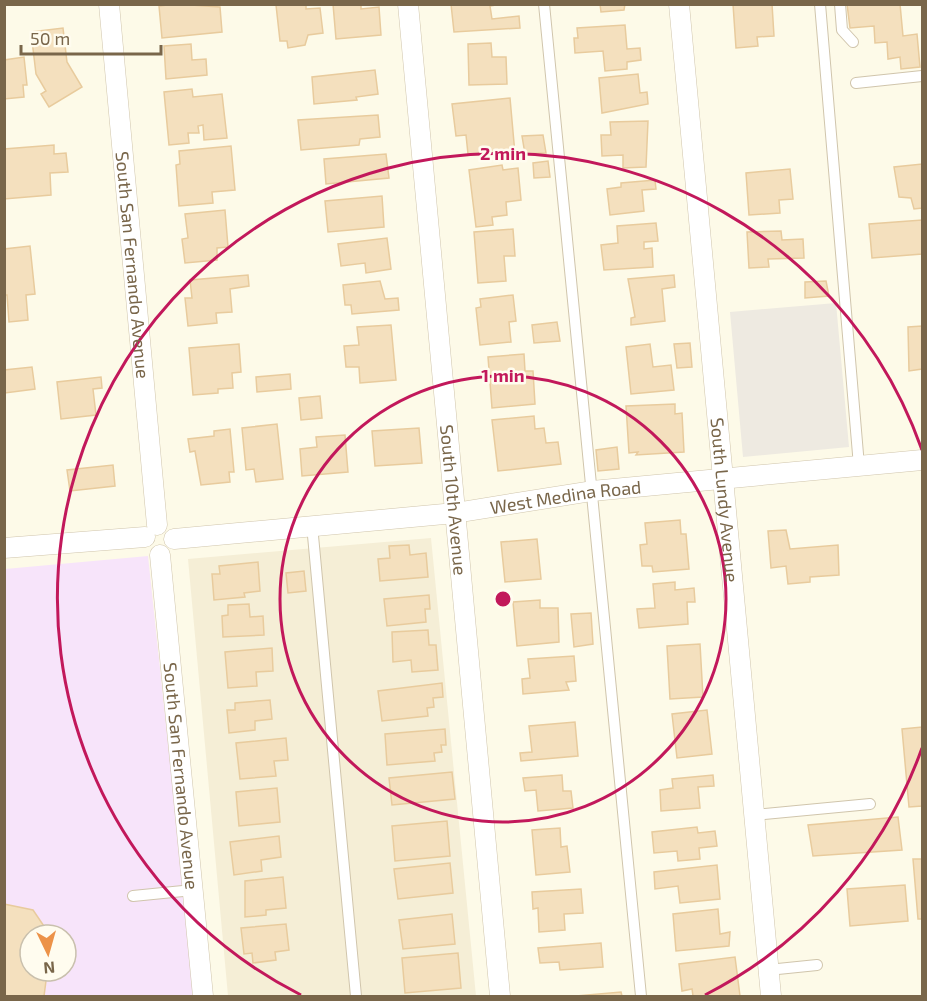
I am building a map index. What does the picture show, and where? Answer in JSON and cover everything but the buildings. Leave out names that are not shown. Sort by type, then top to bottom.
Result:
[{"type":"street","name":"South San Fernando Avenue","points":[[109,4],[151,531]]},
{"type":"street","name":"South 10th Avenue","points":[[408,4],[500,996]]},
{"type":"street","name":"South Lundy Avenue","points":[[680,4],[771,996]]},
{"type":"street","name":"West Medina Road","points":[[174,538],[455,513],[592,491],[922,460]]},
{"type":"street","points":[[4,548],[151,531],[171,530],[174,538],[168,551],[160,555],[147,548],[151,531]]},
{"type":"street","name":"South San Fernando Avenue","points":[[160,555],[203,996]]},
{"type":"lane","points":[[544,4],[641,996]]},
{"type":"lane","points":[[820,4],[859,466]]},
{"type":"lane","points":[[840,4],[842,30],[853,42]]},
{"type":"lane","points":[[856,83],[922,76]]},
{"type":"lane","points":[[312,525],[356,996]]},
{"type":"lane","points":[[754,815],[870,804]]},
{"type":"lane","points":[[133,896],[193,891]]},
{"type":"lane","points":[[768,970],[817,965]]},
{"type":"shaded area","points":[[836,303],[849,447],[743,457],[730,312]]},
{"type":"shaded area","points":[[431,538],[476,996],[228,996],[188,559]]},
{"type":"shaded area","points":[[148,556],[195,996],[5,996],[5,569]]}]
